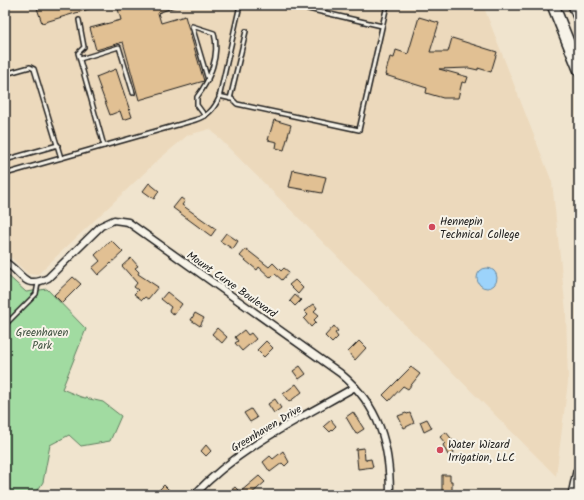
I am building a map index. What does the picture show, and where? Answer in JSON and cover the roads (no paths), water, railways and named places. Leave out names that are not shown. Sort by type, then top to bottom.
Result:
[{"type":"highway","points":[[553,5],[579,69]]},
{"type":"highway","points":[[574,5],[579,17]]},
{"type":"highway","points":[[574,495],[579,472]]},
{"type":"street","name":"Mount Curve Boulevard","points":[[38,283],[48,278],[101,226],[114,220],[128,222],[320,359],[355,387],[370,406],[384,435],[389,461],[390,495]]},
{"type":"street","points":[[5,262],[25,280],[32,283],[38,283]]},
{"type":"street","name":"Greenhaven Drive","points":[[194,495],[220,470],[248,449],[355,387]]},
{"type":"lane","points":[[5,174],[205,116],[215,106],[219,96],[240,5]]},
{"type":"lane","points":[[291,5],[382,26]]},
{"type":"lane","points":[[219,96],[230,99],[237,104],[359,130],[387,5]]},
{"type":"lane","points":[[79,20],[84,47],[78,53],[104,146]]},
{"type":"lane","points":[[205,116],[197,105],[197,97],[208,80],[217,43],[214,33],[192,26],[208,80]]},
{"type":"lane","points":[[230,99],[246,31]]},
{"type":"lane","points":[[80,58],[119,47],[133,93]]},
{"type":"lane","points":[[5,74],[30,67],[34,69],[62,158]]},
{"type":"lane","points":[[5,160],[58,145]]},
{"type":"lane","points":[[5,325],[36,294],[38,283]]},
{"type":"water","points":[[487,268],[494,271],[497,278],[494,285],[487,288],[480,285],[477,278],[480,271]]},
{"type":"place","name":"Hennepin Technical College","points":[[432,227]]},
{"type":"place","name":"Water Wizard Irrigation, LLC","points":[[440,450]]},
{"type":"park label","name":"Greenhaven Park","points":[[42,338]]}]
